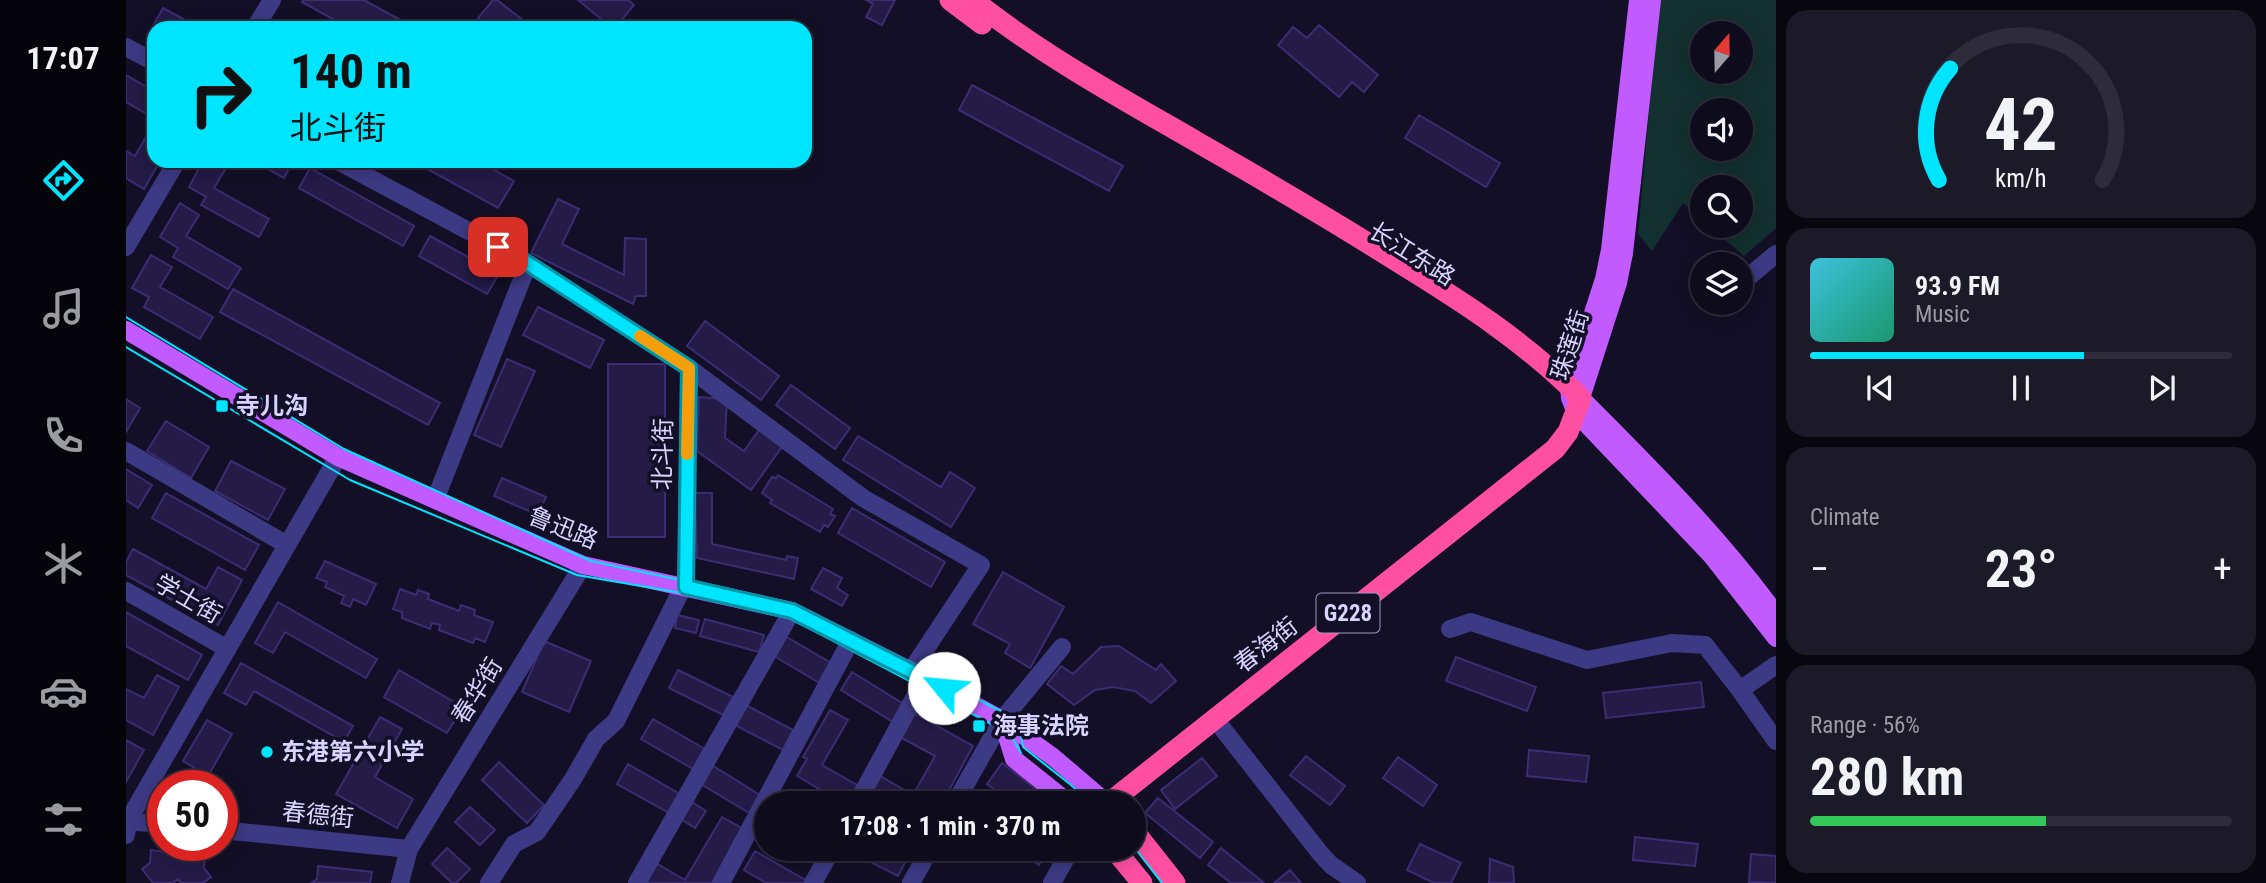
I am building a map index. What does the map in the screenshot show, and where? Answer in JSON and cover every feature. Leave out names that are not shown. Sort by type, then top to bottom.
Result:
[{"type":"highway","name":"长江东路","points":[[950,0],[1076,86],[1300,215],[1473,323],[1537,374],[1575,400]]},
{"type":"highway","name":"长江东路","points":[[973,0],[1117,96],[1307,204],[1479,313],[1545,362],[1575,400]]},
{"type":"highway","name":"春海街","points":[[1123,791],[1555,449],[1567,432],[1575,400]]},
{"type":"highway","points":[[1146,846],[1175,883]]},
{"type":"highway","points":[[1124,861],[1142,883]]},
{"type":"main road","name":"珠莲街","points":[[1575,400],[1610,250],[1638,0]]},
{"type":"main road","name":"珠莲街","points":[[1575,400],[1618,283],[1624,253],[1652,0]]},
{"type":"main road","name":"鲁迅路","points":[[126,330],[338,457],[583,565],[792,611],[918,674],[1002,720],[1094,791]]},
{"type":"main road","name":"长江东路","points":[[1575,400],[1649,466],[1722,545],[1776,614]]},
{"type":"main road","name":"长江东路","points":[[1575,400],[1711,555],[1776,638]]},
{"type":"main road","points":[[1002,720],[1014,759],[1054,791]]},
{"type":"street","points":[[259,21],[272,0]]},
{"type":"street","points":[[126,47],[147,58]]},
{"type":"street","points":[[126,247],[173,168]]},
{"type":"street","points":[[351,168],[528,264],[689,368],[863,498],[981,565],[918,674],[862,791]]},
{"type":"street","points":[[1753,273],[1776,254]]},
{"type":"street","points":[[435,500],[528,264]]},
{"type":"street","name":"北斗街","points":[[686,587],[689,368]]},
{"type":"street","points":[[126,451],[287,545]]},
{"type":"street","points":[[127,826],[226,648],[338,457]]},
{"type":"street","name":"春华街","points":[[400,883],[409,849],[583,565]]},
{"type":"street","points":[[489,883],[513,844],[537,832],[596,739],[616,721],[680,593],[686,587]]},
{"type":"street","name":"学士街","points":[[126,591],[226,648]]},
{"type":"street","points":[[637,883],[792,611]]},
{"type":"street","points":[[1450,629],[1471,622],[1587,660],[1672,643],[1705,645],[1776,741]]},
{"type":"street","points":[[721,883],[851,640]]},
{"type":"street","points":[[962,791],[1002,720],[1062,647]]},
{"type":"street","points":[[1740,690],[1776,665]]},
{"type":"street","points":[[1215,719],[1320,853],[1357,883]]},
{"type":"street","points":[[127,826],[147,825]]},
{"type":"street","name":"春德街","points":[[238,832],[409,849]]},
{"type":"street","points":[[813,883],[825,861]]},
{"type":"street","points":[[911,883],[923,861]]},
{"type":"street","points":[[1055,882],[1066,861]]},
{"type":"green space","points":[[1659,0],[1776,0],[1776,228],[1749,252],[1739,252],[1723,238],[1753,238],[1753,175],[1690,175],[1690,209],[1683,203],[1652,251],[1638,234]]},
{"type":"building","points":[[364,0],[402,21],[336,21],[302,2]]},
{"type":"building","points":[[493,0],[497,0],[524,21],[482,21],[478,18]]},
{"type":"building","points":[[578,0],[628,0],[634,5],[621,21],[604,21]]},
{"type":"building","points":[[866,0],[895,0],[882,25],[866,17],[873,4]]},
{"type":"building","points":[[163,8],[187,21],[156,21]]},
{"type":"building","points":[[1319,25],[1378,75],[1364,92],[1352,82],[1339,97],[1278,45],[1293,27],[1307,38]]},
{"type":"building","points":[[126,75],[147,87],[147,114],[126,102]]},
{"type":"building","points":[[972,85],[1123,166],[1109,191],[959,110]]},
{"type":"building","points":[[1419,115],[1500,163],[1486,187],[1405,138]]},
{"type":"building","points":[[147,135],[147,168],[156,168],[144,189],[126,178],[126,151],[135,156]]},
{"type":"building","points":[[199,168],[226,168],[214,188],[269,219],[259,237],[201,205],[206,197],[189,187]]},
{"type":"building","points":[[266,168],[289,168],[284,178]]},
{"type":"building","points":[[310,168],[414,226],[403,246],[299,188]]},
{"type":"building","points":[[426,168],[491,168],[514,181],[498,208]]},
{"type":"building","points":[[558,199],[579,209],[562,244],[624,275],[625,238],[646,239],[646,296],[636,296],[633,304],[531,253]]},
{"type":"building","points":[[180,203],[199,215],[186,236],[241,268],[228,289],[173,257],[178,248],[160,237]]},
{"type":"building","points":[[430,236],[499,274],[487,294],[419,256]]},
{"type":"building","points":[[151,255],[172,267],[160,287],[213,317],[200,339],[144,307],[149,297],[132,288]]},
{"type":"building","points":[[233,289],[440,403],[428,425],[220,312]]},
{"type":"building","points":[[538,307],[604,340],[590,368],[523,335]]},
{"type":"building","points":[[705,321],[779,376],[761,400],[687,346]]},
{"type":"building","points":[[507,359],[535,371],[501,447],[474,435]]},
{"type":"building","points":[[608,364],[665,364],[665,537],[608,537]]},
{"type":"building","points":[[791,385],[850,428],[835,449],[776,405]]},
{"type":"building","points":[[699,397],[727,399],[725,438],[744,451],[759,430],[782,447],[751,490],[697,451]]},
{"type":"building","points":[[126,399],[140,408],[126,432]]},
{"type":"building","points":[[166,421],[209,447],[191,478],[147,451]]},
{"type":"building","points":[[858,436],[941,487],[950,472],[975,488],[951,527],[843,460]]},
{"type":"building","points":[[231,461],[285,489],[268,520],[215,491]]},
{"type":"building","points":[[126,469],[152,485],[138,508],[126,500]]},
{"type":"building","points":[[778,475],[833,509],[830,514],[835,516],[828,527],[824,525],[820,532],[770,503],[772,500],[762,493],[772,477],[776,478]]},
{"type":"building","points":[[502,478],[546,497],[538,515],[494,496]]},
{"type":"building","points":[[166,493],[259,545],[245,570],[152,518]]},
{"type":"building","points":[[695,493],[712,493],[712,544],[786,560],[787,556],[798,558],[794,579],[697,558]]},
{"type":"building","points":[[852,508],[945,562],[931,587],[838,533]]},
{"type":"building","points":[[133,549],[206,589],[218,567],[242,580],[218,625],[126,575],[126,562]]},
{"type":"building","points":[[325,561],[376,584],[366,605],[353,599],[350,607],[341,603],[344,596],[325,587],[327,582],[316,578]]},
{"type":"building","points":[[823,568],[842,578],[837,588],[848,595],[842,606],[811,589]]},
{"type":"building","points":[[1003,572],[1064,607],[1030,668],[1005,653],[1010,644],[973,624]]},
{"type":"building","points":[[400,589],[416,595],[418,590],[429,594],[428,599],[459,611],[461,605],[475,610],[474,615],[493,622],[485,642],[475,638],[473,643],[439,630],[440,625],[432,623],[430,629],[402,618],[402,612],[393,609]]},
{"type":"building","points":[[278,602],[377,659],[366,678],[285,632],[273,653],[255,643]]},
{"type":"building","points":[[126,612],[202,655],[188,680],[126,646]]},
{"type":"building","points":[[677,615],[699,620],[696,633],[675,628]]},
{"type":"building","points":[[705,619],[764,635],[759,652],[700,636]]},
{"type":"building","points":[[780,633],[833,664],[821,684],[769,653]]},
{"type":"building","points":[[544,641],[591,661],[569,712],[522,692]]},
{"type":"building","points":[[1119,646],[1156,670],[1161,664],[1176,681],[1151,703],[1135,691],[1113,687],[1095,690],[1074,705],[1047,684],[1061,666],[1073,674],[1101,647]]},
{"type":"building","points":[[1456,657],[1536,687],[1527,711],[1446,681]]},
{"type":"building","points":[[241,663],[353,726],[344,742],[254,691],[246,705],[224,693]]},
{"type":"building","points":[[399,670],[463,707],[447,733],[384,697]]},
{"type":"building","points":[[678,670],[733,697],[723,715],[669,688]]},
{"type":"building","points":[[852,672],[904,704],[893,722],[841,690]]},
{"type":"building","points":[[157,675],[179,687],[153,735],[126,720],[126,689],[144,698]]},
{"type":"building","points":[[1701,682],[1704,707],[1606,718],[1603,693]]},
{"type":"building","points":[[744,704],[793,730],[783,750],[733,724]]},
{"type":"building","points":[[830,710],[848,720],[822,765],[859,786],[856,791],[823,791],[797,776],[807,759],[803,757]]},
{"type":"building","points":[[914,713],[973,746],[949,791],[915,791],[935,756],[900,737]]},
{"type":"building","points":[[380,717],[402,729],[375,777],[413,799],[397,828],[336,794]]},
{"type":"building","points":[[653,719],[705,749],[693,769],[641,739]]},
{"type":"building","points":[[207,720],[232,734],[211,770],[198,770],[183,761]]},
{"type":"building","points":[[126,740],[144,750],[126,782]]},
{"type":"building","points":[[1529,750],[1589,756],[1586,782],[1527,776]]},
{"type":"building","points":[[1306,756],[1345,786],[1330,805],[1290,775]]},
{"type":"building","points":[[1398,757],[1437,785],[1423,806],[1383,778]]},
{"type":"building","points":[[1202,758],[1217,776],[1175,809],[1161,790]]},
{"type":"building","points":[[499,762],[544,805],[527,823],[482,780]]},
{"type":"building","points":[[1002,763],[1038,791],[996,791],[987,784]]},
{"type":"building","points":[[628,764],[680,794],[669,813],[617,784]]},
{"type":"building","points":[[710,764],[754,791],[754,805],[749,813],[699,783]]},
{"type":"building","points":[[880,776],[906,791],[872,791]]},
{"type":"building","points":[[1158,798],[1213,842],[1200,858],[1146,812]]},
{"type":"building","points":[[692,802],[706,811],[695,828],[681,819]]},
{"type":"building","points":[[470,807],[495,830],[480,845],[455,822]]},
{"type":"building","points":[[722,817],[745,830],[715,883],[644,883],[656,863],[685,880]]},
{"type":"building","points":[[1635,837],[1698,844],[1695,866],[1633,860]]},
{"type":"building","points":[[1420,844],[1461,863],[1451,883],[1434,883],[1407,870]]},
{"type":"building","points":[[447,848],[470,869],[456,883],[452,883],[432,864]]},
{"type":"building","points":[[1221,848],[1264,883],[1231,883],[1208,865]]},
{"type":"building","points":[[754,853],[754,861],[772,861],[809,883],[766,883],[744,870]]},
{"type":"building","points":[[1751,854],[1776,856],[1776,883],[1749,882]]},
{"type":"building","points":[[1490,859],[1513,867],[1514,883],[1489,883]]},
{"type":"building","points":[[205,861],[204,868],[211,877],[203,883],[181,883],[178,879],[173,883],[153,883],[142,869],[150,863]]},
{"type":"building","points":[[869,861],[906,861],[898,876]]},
{"type":"building","points":[[318,866],[372,872],[370,883],[311,883],[317,879]]},
{"type":"building","points":[[1290,870],[1301,883],[1274,883]]},
{"type":"tram line","points":[[126,317],[344,449],[591,561],[797,605],[1006,714],[1019,724],[1023,747],[1078,791]]},
{"type":"tram line","points":[[126,347],[350,480],[577,575],[699,596],[788,617],[997,727],[1012,737],[1021,753]]},
{"type":"tram line","points":[[1145,861],[1162,883]]},
{"type":"slow traffic","points":[[640,336],[689,368],[687,454]]},
{"type":"place","name":"寺儿沟","points":[[222,406]]},
{"type":"place","name":"海事法院","points":[[979,726]]},
{"type":"place","name":"东港第六小学","points":[[267,752]]},
{"type":"route","points":[[498,247],[521,259],[689,368],[686,587],[792,611],[944,688]]}]
